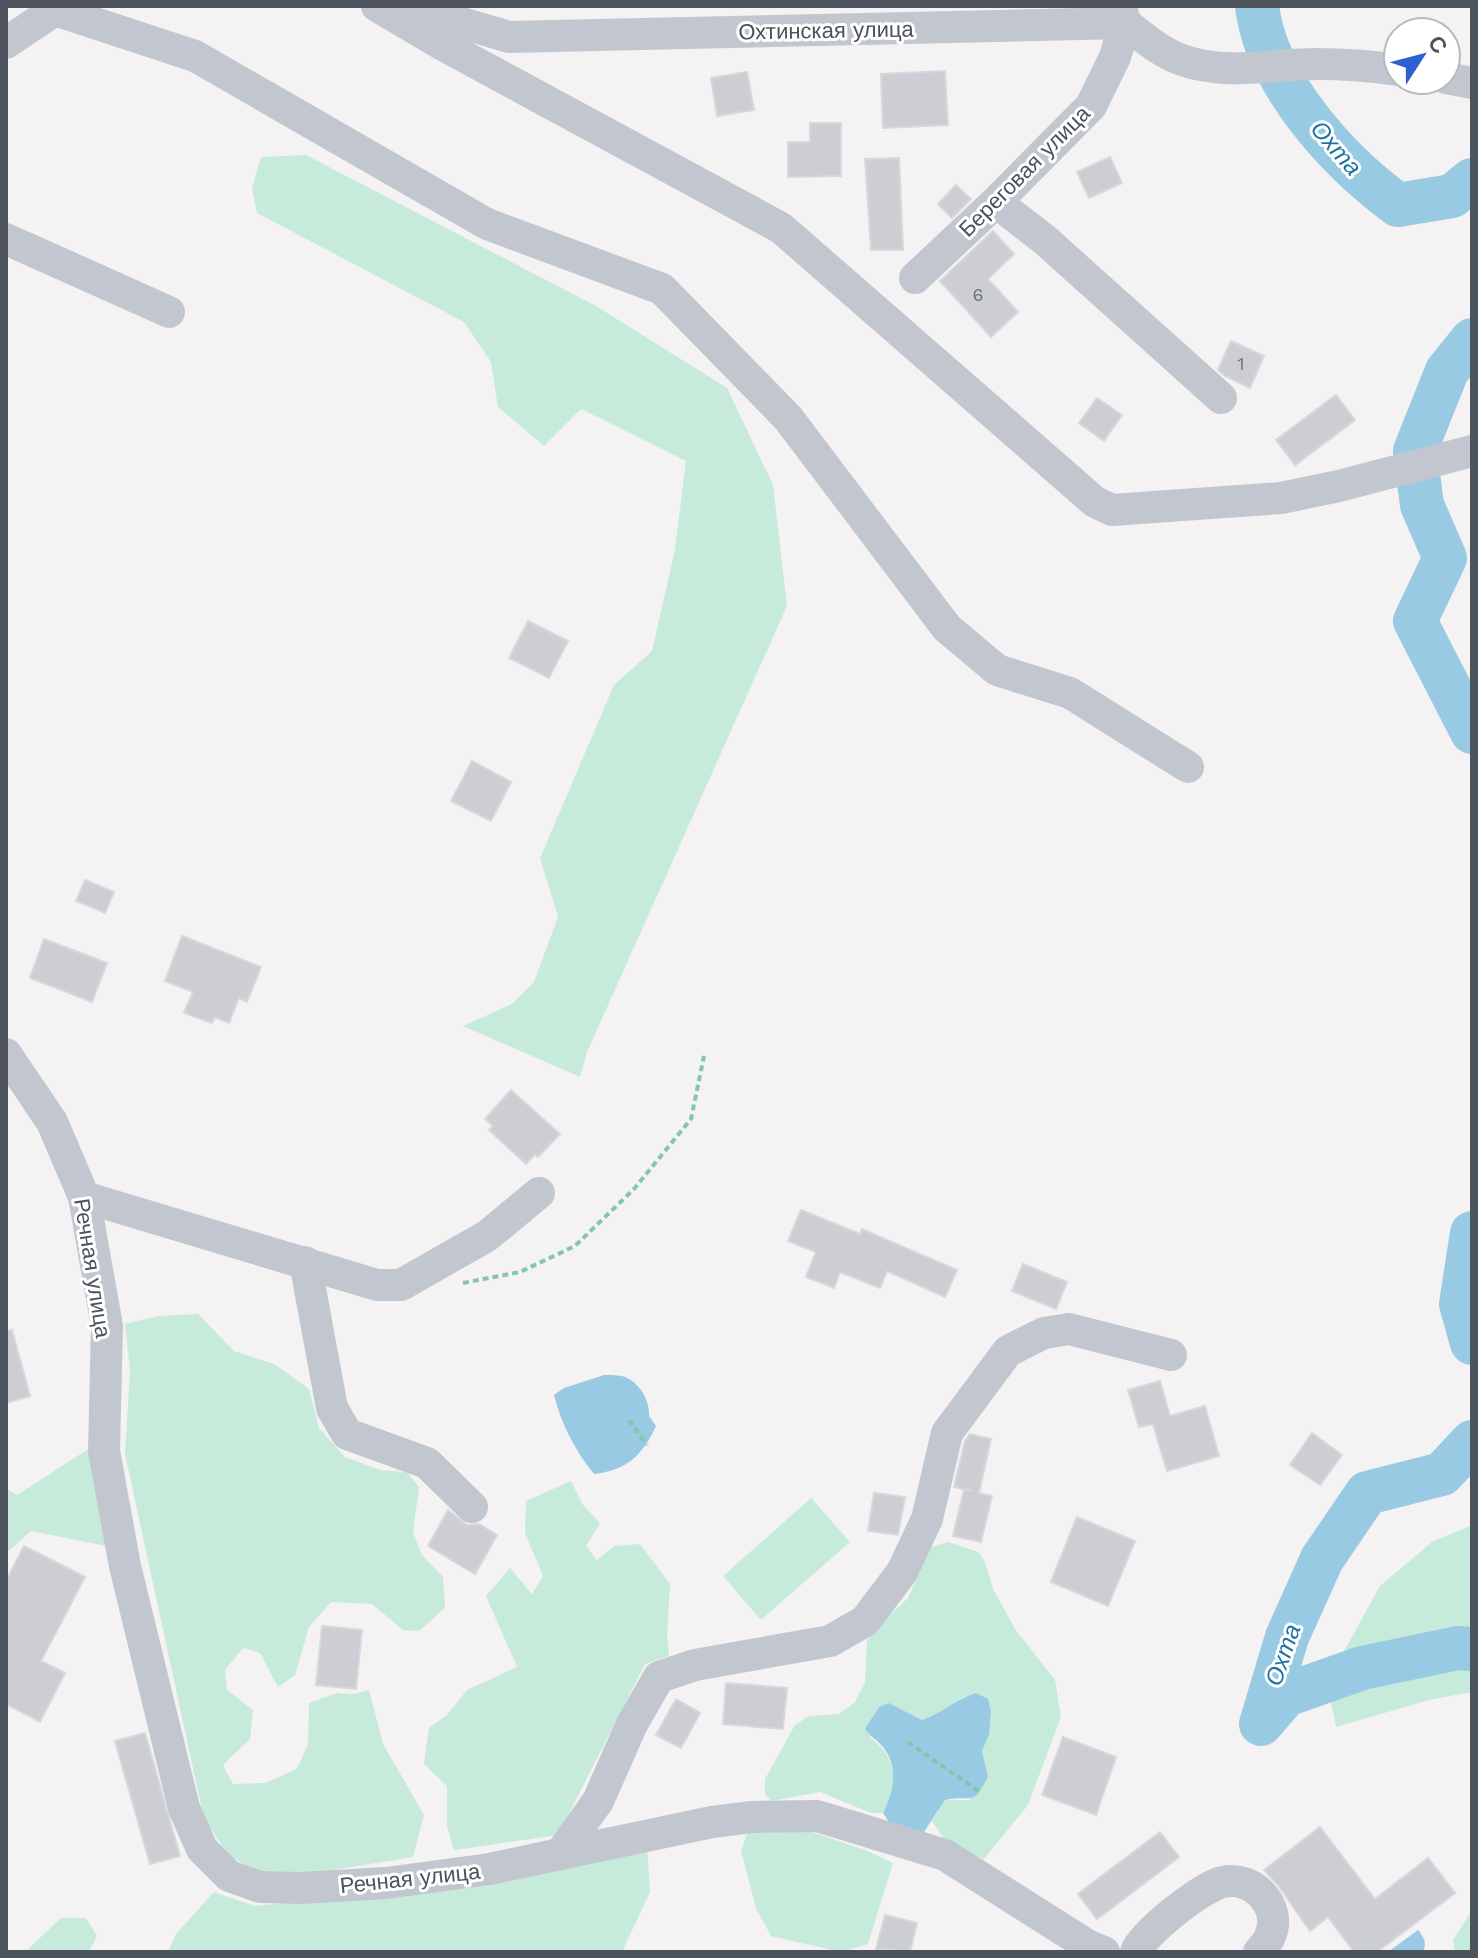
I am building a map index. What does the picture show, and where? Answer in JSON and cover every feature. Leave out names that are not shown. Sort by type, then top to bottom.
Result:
[{"type":"street","points":[[377,6],[781,228],[1095,502],[1112,510],[1281,498],[1457,454]]},
{"type":"street","name":"Охтинская улица","points":[[423,6],[438,16],[509,37],[809,18],[1123,14]]},
{"type":"street","points":[[6,43],[55,10],[195,56],[487,224],[662,289],[788,418],[947,628],[997,670],[1070,693],[1188,767]]},
{"type":"street","points":[[1123,14],[1156,48],[1181,60],[1222,70],[1316,64],[1382,68]]},
{"type":"street","name":"Береговая улица","points":[[915,278],[1091,106],[1115,57],[1123,14]]},
{"type":"street","points":[[996,202],[1104,291],[1221,398]]},
{"type":"street","points":[[6,239],[169,312]]},
{"type":"street","name":"Речная улица","points":[[6,1054],[52,1122],[84,1197],[107,1326],[104,1451],[125,1566],[184,1808],[202,1849],[229,1876],[260,1887],[386,1883],[490,1869],[712,1822],[752,1817],[817,1816],[945,1855],[1087,1945],[1104,1952]]},
{"type":"street","points":[[84,1197],[377,1285],[401,1285],[487,1236],[539,1193]]},
{"type":"street","points":[[305,1262],[332,1408],[347,1434],[427,1463],[472,1507]]},
{"type":"street","points":[[560,1854],[598,1801],[632,1724],[659,1677],[695,1665],[830,1641],[865,1621],[902,1572],[927,1519],[947,1433],[1008,1351],[1044,1333],[1069,1329],[1171,1355]]},
{"type":"street","points":[[1136,1952],[1147,1933],[1204,1891],[1221,1882],[1240,1880],[1266,1897],[1272,1913],[1271,1934],[1259,1952]]},
{"type":"path","points":[[451,1286],[520,1272],[575,1246],[634,1189],[691,1119],[704,1056]]},
{"type":"path","points":[[629,1420],[647,1445]]},
{"type":"path","points":[[908,1742],[980,1792]]},
{"type":"green space","points":[[306,155],[596,306],[727,388],[773,485],[787,606],[587,1052],[580,1077],[463,1026],[512,1004],[534,982],[558,917],[540,858],[614,685],[652,651],[675,550],[686,461],[581,409],[544,446],[498,407],[491,362],[464,322],[257,213],[252,188],[261,157]]},
{"type":"green space","points":[[198,1314],[234,1351],[274,1364],[309,1389],[319,1428],[345,1457],[380,1470],[407,1472],[419,1487],[413,1533],[422,1555],[443,1577],[445,1608],[419,1631],[403,1630],[372,1604],[331,1602],[309,1627],[295,1675],[278,1687],[260,1653],[243,1648],[225,1670],[227,1690],[253,1710],[250,1739],[223,1765],[233,1784],[265,1783],[297,1769],[308,1744],[309,1703],[337,1693],[354,1694],[369,1690],[383,1744],[424,1815],[413,1857],[315,1873],[262,1873],[229,1856],[204,1819],[125,1454],[130,1370],[125,1324],[159,1316]]},
{"type":"green space","points":[[90,1448],[106,1546],[31,1531],[6,1553],[6,1488],[17,1495]]},
{"type":"green space","points":[[571,1481],[583,1505],[600,1523],[586,1546],[597,1560],[614,1546],[640,1544],[670,1584],[669,1656],[645,1664],[558,1835],[454,1850],[447,1827],[447,1786],[424,1764],[429,1728],[447,1715],[467,1690],[517,1667],[486,1596],[510,1568],[532,1594],[543,1576],[525,1533],[526,1501]]},
{"type":"green space","points":[[811,1498],[850,1542],[761,1620],[723,1576]]},
{"type":"green space","points":[[1472,1525],[1472,1692],[1429,1700],[1336,1727],[1327,1682],[1380,1586],[1432,1542]]},
{"type":"green space","points":[[948,1542],[978,1552],[985,1562],[993,1589],[1015,1629],[1055,1680],[1061,1717],[1028,1805],[984,1859],[948,1845],[932,1821],[945,1800],[969,1800],[988,1776],[982,1751],[989,1735],[966,1696],[922,1720],[889,1703],[870,1737],[886,1754],[893,1772],[892,1791],[883,1813],[871,1813],[820,1792],[771,1801],[765,1794],[765,1779],[795,1725],[809,1716],[839,1714],[855,1702],[865,1683],[867,1641],[908,1598],[930,1548]]},
{"type":"green space","points":[[749,1828],[806,1830],[893,1863],[868,1944],[841,1952],[771,1936],[756,1908],[741,1851]]},
{"type":"green space","points":[[647,1846],[650,1892],[622,1952],[168,1952],[176,1934],[214,1892],[255,1906],[479,1882]]},
{"type":"green space","points":[[1472,1911],[1472,1952],[1455,1952],[1453,1940]]},
{"type":"green space","points":[[61,1918],[86,1918],[97,1936],[89,1952],[25,1952]]},
{"type":"water","points":[[604,1375],[623,1376],[635,1384],[646,1399],[649,1416],[656,1426],[645,1446],[632,1460],[616,1469],[594,1474],[570,1437],[554,1395],[564,1388]]},
{"type":"water","points":[[976,1693],[988,1699],[991,1711],[989,1735],[982,1751],[988,1776],[979,1792],[971,1798],[945,1800],[924,1832],[889,1822],[883,1813],[892,1788],[891,1763],[883,1747],[865,1729],[879,1707],[889,1703],[922,1720]]},
{"type":"water","points":[[1418,1930],[1424,1940],[1423,1952],[1388,1952]]},
{"type":"building","points":[[945,71],[948,125],[883,128],[881,74]]},
{"type":"building","points":[[747,72],[754,110],[717,116],[711,78]]},
{"type":"building","points":[[810,123],[841,123],[841,176],[788,177],[788,142],[810,142]]},
{"type":"building","points":[[1110,157],[1122,183],[1089,198],[1077,172]]},
{"type":"building","points":[[899,158],[903,250],[871,250],[865,159]]},
{"type":"building","points":[[956,185],[971,199],[952,218],[938,204]]},
{"type":"building","points":[[993,231],[1014,254],[988,279],[1018,312],[991,337],[940,281]]},
{"type":"building","points":[[1231,341],[1264,356],[1250,388],[1218,370]]},
{"type":"building","points":[[1336,395],[1355,420],[1295,465],[1276,440]]},
{"type":"building","points":[[1097,398],[1122,415],[1104,441],[1079,423]]},
{"type":"building","points":[[528,621],[568,641],[549,678],[509,658]]},
{"type":"building","points":[[472,761],[511,782],[491,821],[451,801]]},
{"type":"building","points":[[85,880],[114,892],[105,913],[76,901]]},
{"type":"building","points":[[182,936],[261,967],[247,1002],[239,998],[229,1023],[215,1017],[212,1023],[184,1013],[193,992],[165,981]]},
{"type":"building","points":[[44,939],[107,963],[92,1002],[30,978]]},
{"type":"building","points":[[511,1090],[560,1134],[538,1157],[535,1154],[526,1164],[489,1130],[493,1126],[485,1119]]},
{"type":"building","points":[[801,1210],[860,1234],[862,1229],[957,1270],[945,1297],[887,1271],[880,1288],[840,1272],[834,1288],[806,1277],[816,1252],[788,1241]]},
{"type":"building","points":[[1023,1264],[1067,1282],[1056,1309],[1012,1291]]},
{"type":"building","points":[[12,1330],[30,1396],[6,1403],[6,1331]]},
{"type":"building","points":[[1160,1381],[1170,1416],[1205,1406],[1219,1456],[1167,1471],[1153,1424],[1139,1427],[1128,1390]]},
{"type":"building","points":[[1312,1433],[1342,1455],[1320,1485],[1290,1465]]},
{"type":"building","points":[[970,1434],[991,1439],[979,1493],[992,1496],[981,1542],[953,1536],[964,1489],[954,1487],[965,1441]]},
{"type":"building","points":[[874,1493],[905,1497],[898,1535],[868,1531]]},
{"type":"building","points":[[448,1510],[467,1525],[479,1524],[497,1535],[475,1574],[428,1546]]},
{"type":"building","points":[[1077,1517],[1135,1541],[1108,1606],[1051,1582]]},
{"type":"building","points":[[24,1546],[85,1577],[41,1661],[65,1673],[40,1722],[6,1704],[6,1581]]},
{"type":"building","points":[[322,1626],[362,1630],[356,1689],[316,1685]]},
{"type":"building","points":[[726,1683],[787,1688],[783,1729],[723,1724]]},
{"type":"building","points":[[676,1699],[700,1713],[681,1748],[656,1735]]},
{"type":"building","points":[[145,1733],[180,1856],[150,1864],[115,1741]]},
{"type":"building","points":[[1063,1737],[1116,1757],[1096,1815],[1042,1795]]},
{"type":"building","points":[[1320,1827],[1375,1899],[1428,1858],[1455,1893],[1377,1952],[1354,1952],[1328,1917],[1310,1931],[1264,1870]]},
{"type":"building","points":[[1160,1832],[1179,1857],[1097,1919],[1078,1894]]},
{"type":"building","points":[[885,1915],[917,1923],[910,1952],[876,1949]]},
{"type":"waterway","name":"Охта","points":[[1257,6],[1263,35],[1290,91],[1329,143],[1375,187],[1398,205],[1452,196],[1472,180]]},
{"type":"waterway","name":"Охта","points":[[1472,340],[1447,371],[1415,451],[1422,505],[1445,558],[1415,621],[1472,732]]},
{"type":"waterway","name":"Охта","points":[[1472,1233],[1461,1304],[1472,1343]]},
{"type":"waterway","name":"Охта","points":[[1472,1442],[1442,1474],[1367,1493],[1322,1559],[1287,1637],[1261,1724],[1286,1695],[1362,1668],[1458,1648],[1472,1649]]}]
